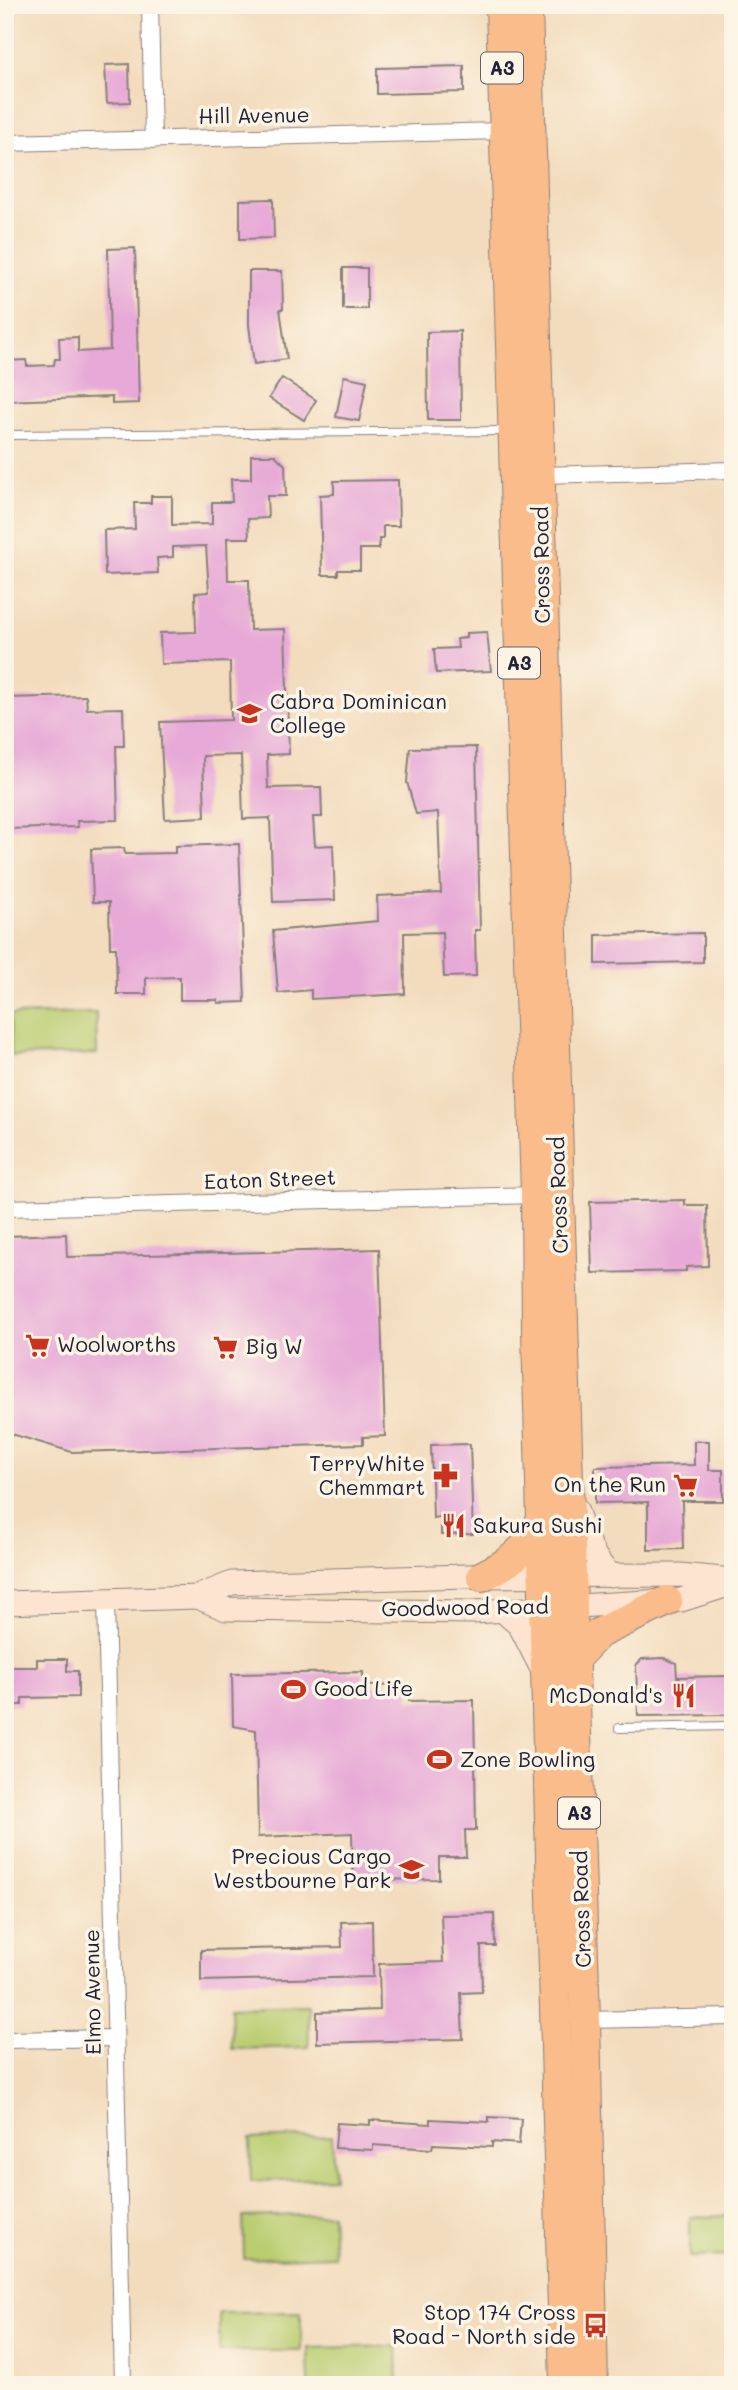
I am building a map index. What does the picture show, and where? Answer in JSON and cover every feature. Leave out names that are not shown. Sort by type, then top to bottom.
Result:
[{"type":"highway","name":"Cross Road","points":[[501,5],[517,131],[547,1195],[543,1518],[558,1576]]},
{"type":"highway","name":"Cross Road","points":[[527,5],[517,131],[513,431],[527,475]]},
{"type":"highway","name":"Cross Road","points":[[547,1195],[568,1482],[558,1576],[559,1607],[548,1681],[593,2385]]},
{"type":"highway","points":[[482,1576],[511,1562],[534,1534],[543,1518]]},
{"type":"highway","points":[[574,1659],[599,1633],[667,1601]]},
{"type":"highway","name":"Cross Road","points":[[559,1607],[574,1659],[565,2385]]},
{"type":"main road","points":[[568,1482],[584,1536],[598,1563],[611,1576]]},
{"type":"main road","name":"Goodwood Road","points":[[5,1603],[197,1597],[232,1583],[482,1576],[680,1575],[733,1582]]},
{"type":"main road","name":"Goodwood Road","points":[[197,1597],[226,1609],[236,1610],[359,1609],[437,1613],[681,1600],[733,1582]]},
{"type":"main road","points":[[502,1610],[520,1626],[548,1681]]},
{"type":"street","points":[[150,5],[153,140]]},
{"type":"street","name":"Hill Avenue","points":[[5,143],[517,131]]},
{"type":"street","points":[[527,475],[733,470]]},
{"type":"street","name":"Eaton Street","points":[[5,1208],[547,1195]]},
{"type":"street","name":"Elmo Avenue","points":[[106,1599],[123,2385]]},
{"type":"street","points":[[571,2020],[733,2017]]},
{"type":"street","points":[[5,2040],[115,2038]]},
{"type":"lane","points":[[5,435],[513,431]]},
{"type":"lane","points":[[619,1728],[733,1726]]},
{"type":"green space","points":[[96,1013],[97,1054],[11,1056],[10,1015]]},
{"type":"green space","points":[[308,2005],[309,2047],[232,2049],[231,2007]]},
{"type":"green space","points":[[332,2136],[334,2178],[251,2181],[250,2139]]},
{"type":"green space","points":[[332,2214],[334,2256],[244,2259],[243,2217]]},
{"type":"green space","points":[[733,2216],[733,2256],[690,2257],[690,2217]]},
{"type":"green space","points":[[301,2312],[301,2351],[219,2351],[219,2313]]},
{"type":"green space","points":[[397,2346],[398,2385],[309,2385],[308,2348]]},
{"type":"building","points":[[129,64],[130,102],[107,103],[105,65]]},
{"type":"building","points":[[464,66],[464,92],[377,94],[377,68]]},
{"type":"building","points":[[273,199],[274,238],[240,239],[240,200]]},
{"type":"building","points":[[135,248],[139,403],[112,404],[112,397],[5,401],[5,361],[26,360],[27,366],[54,365],[55,359],[60,359],[59,338],[78,337],[78,352],[110,350],[108,249]]},
{"type":"building","points":[[343,268],[367,268],[367,309],[343,309]]},
{"type":"building","points":[[249,271],[282,271],[283,309],[280,309],[287,359],[254,364],[249,325]]},
{"type":"building","points":[[460,331],[461,420],[428,420],[427,332]]},
{"type":"building","points":[[344,376],[367,381],[359,421],[336,417]]},
{"type":"building","points":[[282,378],[316,400],[304,420],[269,398]]},
{"type":"building","points":[[251,455],[275,455],[285,465],[286,496],[267,496],[268,518],[248,519],[249,538],[227,538],[228,580],[249,580],[250,630],[285,629],[289,754],[267,755],[268,788],[321,787],[322,817],[313,817],[315,846],[333,845],[335,900],[273,902],[270,818],[243,819],[241,755],[203,756],[205,817],[165,819],[160,722],[231,720],[230,662],[161,664],[160,633],[196,632],[195,593],[209,592],[206,546],[173,547],[173,557],[157,558],[158,573],[105,575],[104,530],[135,529],[134,503],[151,503],[151,496],[172,496],[172,525],[212,524],[212,502],[232,502],[231,479],[251,479]]},
{"type":"building","points":[[398,480],[399,526],[383,526],[383,539],[379,539],[379,549],[360,549],[360,570],[338,570],[338,575],[322,575],[320,495],[334,494],[334,481]]},
{"type":"building","points":[[487,632],[491,671],[436,673],[434,649],[458,648],[457,639],[466,638],[466,633]]},
{"type":"building","points":[[86,696],[87,709],[123,708],[124,746],[116,746],[118,820],[77,821],[78,827],[5,829],[5,698]]},
{"type":"building","points":[[476,747],[480,930],[475,930],[476,976],[444,977],[442,932],[404,933],[405,994],[311,999],[311,990],[278,993],[273,931],[378,921],[377,896],[441,893],[438,812],[416,814],[407,782],[410,748]]},
{"type":"building","points":[[239,844],[245,1002],[180,1000],[180,977],[146,978],[146,994],[117,994],[116,948],[110,948],[109,902],[93,902],[91,849],[124,848],[125,854],[175,853],[175,846]]},
{"type":"building","points":[[703,933],[703,962],[596,964],[596,935]]},
{"type":"building","points":[[685,1200],[685,1205],[707,1205],[708,1266],[686,1267],[686,1271],[592,1273],[590,1202]]},
{"type":"building","name":"Big W","points":[[66,1234],[67,1257],[379,1249],[385,1436],[363,1437],[363,1444],[72,1452],[5,1432],[5,1236]]},
{"type":"building","points":[[694,1441],[709,1441],[709,1470],[723,1470],[723,1501],[682,1501],[683,1549],[648,1550],[648,1502],[595,1503],[595,1467],[694,1465]]},
{"type":"building","points":[[470,1444],[473,1534],[441,1535],[441,1517],[433,1518],[431,1445]]},
{"type":"building","name":"McDonald's","points":[[664,1658],[676,1663],[677,1677],[729,1676],[730,1715],[638,1716],[636,1665],[642,1659]]},
{"type":"building","points":[[37,1659],[67,1659],[67,1671],[78,1671],[78,1697],[22,1698],[22,1705],[5,1705],[5,1667],[37,1667]]},
{"type":"building","points":[[363,1672],[363,1686],[409,1685],[409,1701],[474,1700],[476,1830],[465,1830],[466,1857],[439,1857],[439,1879],[353,1880],[352,1833],[258,1837],[256,1730],[233,1726],[232,1674]]},
{"type":"building","points":[[494,1914],[495,1946],[481,1946],[482,1992],[461,1993],[463,2039],[317,2043],[317,2012],[380,2010],[379,1964],[443,1962],[441,1915]]},
{"type":"building","points":[[372,1921],[373,1977],[201,1981],[201,1950],[342,1947],[341,1922]]},
{"type":"building","points":[[489,2117],[521,2119],[519,2144],[492,2142],[492,2147],[433,2144],[432,2149],[373,2145],[373,2150],[335,2148],[337,2123],[370,2125],[370,2120],[430,2124],[430,2119],[489,2122]]},
{"type":"place","name":"Cabra Dominican College","points":[[250,714]]},
{"type":"place","name":"Woolworths","points":[[37,1345]]},
{"type":"place","name":"Big W","points":[[226,1347]]},
{"type":"place","name":"TerryWhite Chemmart","points":[[445,1476]]},
{"type":"place","name":"On the Run","points":[[686,1485]]},
{"type":"place","name":"Sakura Sushi","points":[[453,1526]]},
{"type":"place","name":"Good Life","points":[[294,1689]]},
{"type":"place","name":"McDonald's","points":[[683,1696]]},
{"type":"place","name":"Zone Bowling","points":[[440,1760]]},
{"type":"place","name":"Precious Cargo Westbourne Park","points":[[411,1869]]},
{"type":"place","name":"Stop 174 Cross Road - North side","points":[[596,2325]]}]
